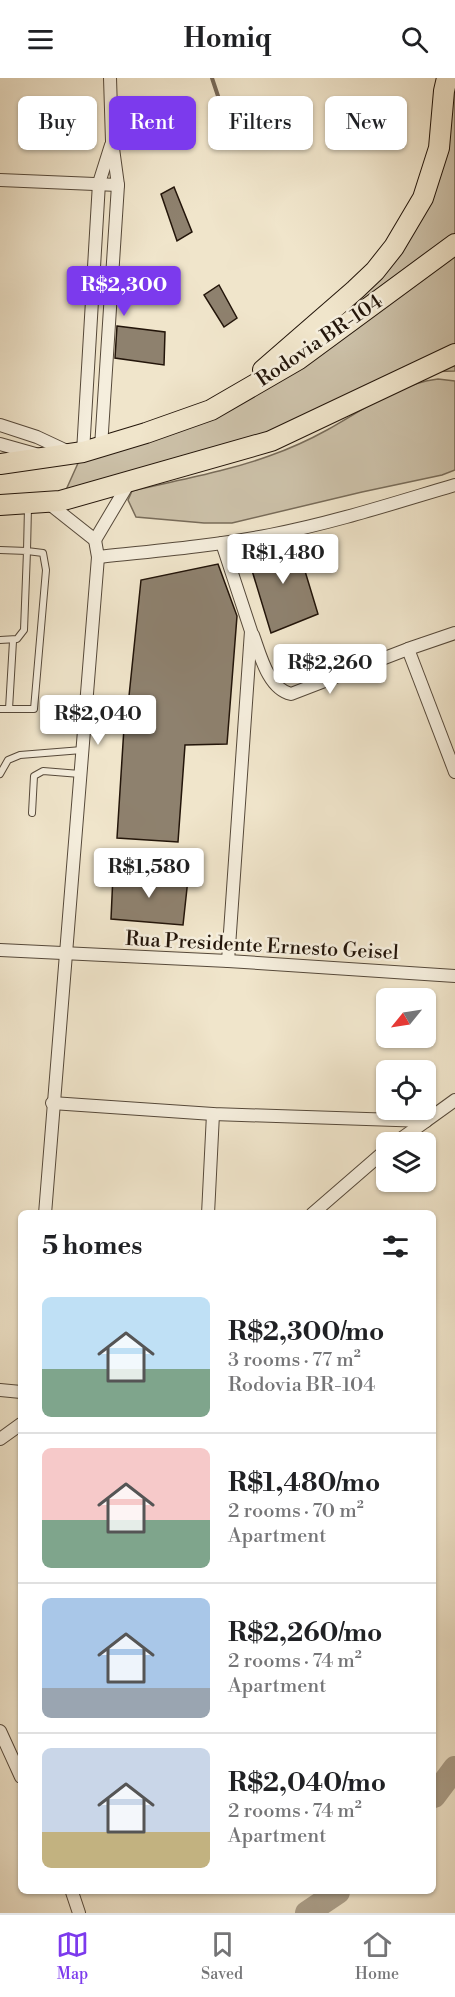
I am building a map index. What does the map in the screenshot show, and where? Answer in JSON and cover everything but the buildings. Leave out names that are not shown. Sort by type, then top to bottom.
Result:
[{"type":"highway","points":[[228,400],[355,290],[375,271],[394,247],[423,198],[439,147],[443,82]]},
{"type":"highway","name":"Rodovia BR-104","points":[[0,464],[85,451],[211,410],[299,359],[455,244]]},
{"type":"highway","points":[[0,505],[60,501],[271,441],[455,354]]},
{"type":"highway","points":[[419,372],[455,371]]},
{"type":"street","points":[[110,78],[111,96]]},
{"type":"street","points":[[85,451],[99,183],[109,150]]},
{"type":"street","points":[[85,451],[118,184],[113,150]]},
{"type":"street","points":[[0,180],[118,184]]},
{"type":"street","points":[[0,425],[85,451]]},
{"type":"street","points":[[0,444],[51,458]]},
{"type":"street","points":[[45,1210],[52,1103],[67,953],[98,557],[95,540],[130,481]]},
{"type":"street","points":[[98,557],[222,543],[316,525],[455,485]]},
{"type":"street","points":[[38,503],[95,540]]},
{"type":"street","points":[[222,543],[251,631],[270,676],[278,688],[291,694],[455,633]]},
{"type":"street","points":[[228,961],[251,631]]},
{"type":"street","points":[[408,649],[455,772]]},
{"type":"street","name":"Rua Presidente Ernesto Geisel","points":[[0,950],[228,961],[455,976]]},
{"type":"street","points":[[410,1132],[455,1100]]},
{"type":"street","points":[[52,1103],[213,1114],[426,1121]]},
{"type":"street","points":[[208,1210],[213,1114]]},
{"type":"street","points":[[317,1210],[376,1159]]},
{"type":"street","points":[[0,1390],[18,1392]]},
{"type":"street","points":[[0,1440],[18,1426]]},
{"type":"street","points":[[0,1731],[18,1770]]},
{"type":"street","points":[[73,1894],[79,1913]]},
{"type":"lane","points":[[0,640],[13,641],[22,636],[24,630],[27,551],[38,503]]},
{"type":"lane","points":[[0,550],[43,553],[46,570],[34,709],[0,709]]},
{"type":"lane","points":[[9,709],[13,641]]},
{"type":"lane","points":[[0,774],[8,760],[20,754],[83,750]]},
{"type":"lane","points":[[32,813],[34,776],[43,771],[81,774]]},
{"type":"shaded area","points":[[455,78],[455,371],[421,372],[271,441],[61,501],[83,452],[228,400],[355,290],[423,198]]},
{"type":"shaded area","points":[[438,379],[455,381],[455,470],[442,475],[232,523],[136,517],[128,500],[132,491],[236,467],[284,450],[320,434],[394,392]]},
{"type":"waterway","points":[[212,78],[218,96]]},
{"type":"waterway","points":[[436,1793],[455,1768]]},
{"type":"waterway","points":[[307,1913],[335,1894]]}]
